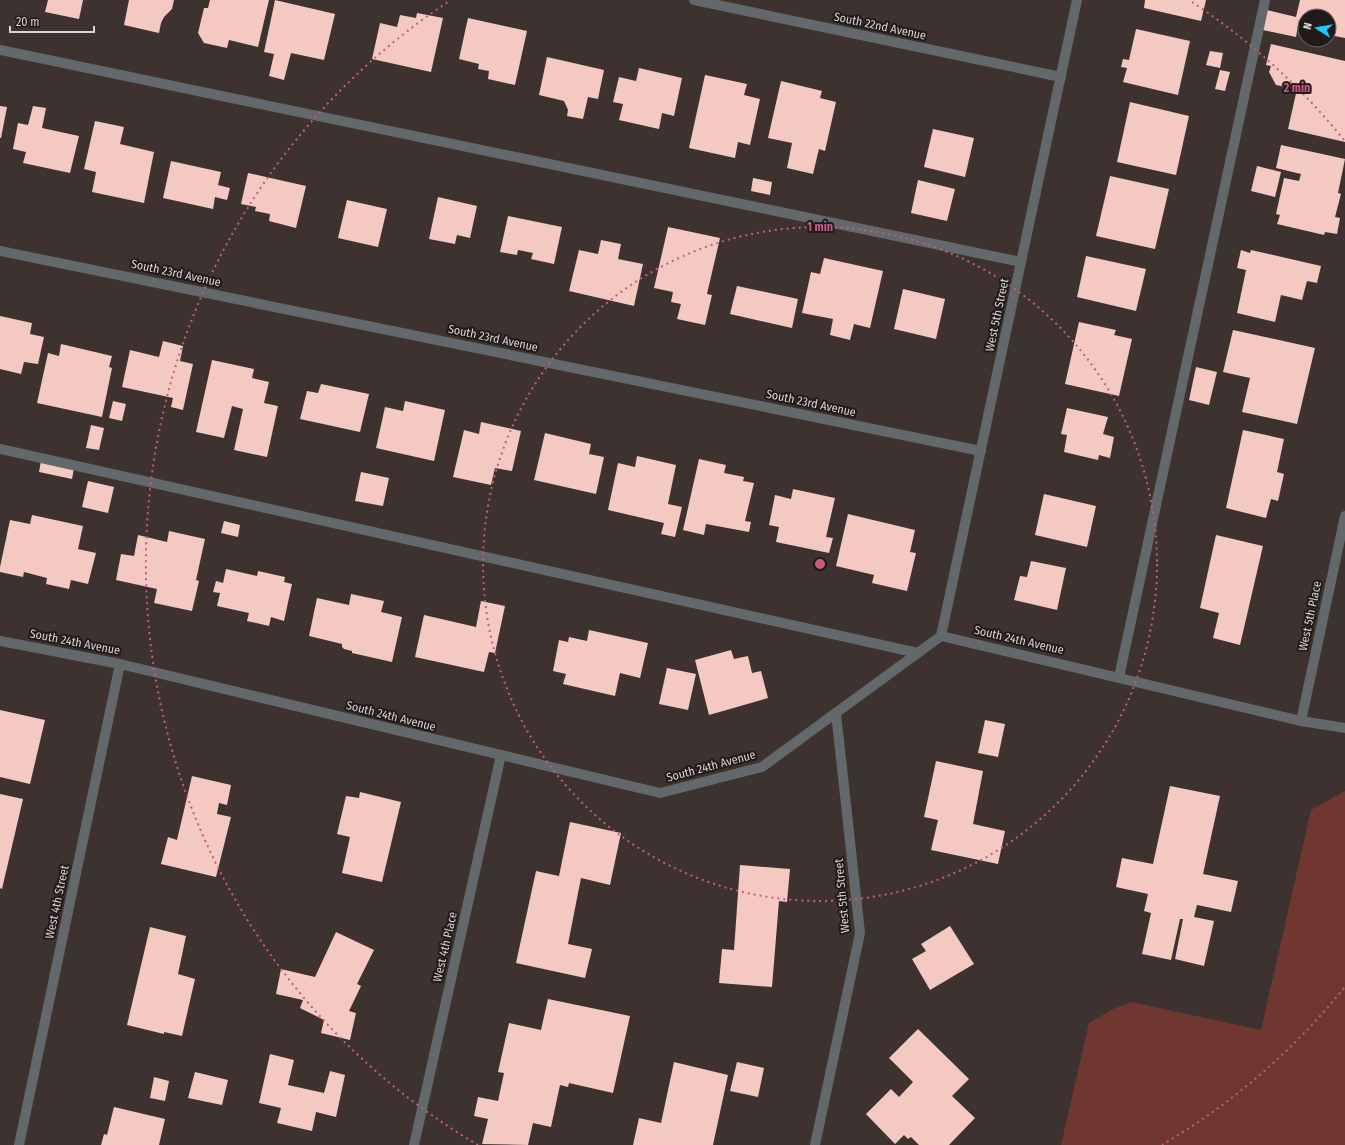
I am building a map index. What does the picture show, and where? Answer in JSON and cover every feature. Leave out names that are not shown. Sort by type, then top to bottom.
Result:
[{"type":"street","name":"South 22nd Avenue","points":[[694,0],[1061,77]]},
{"type":"street","name":"West 5th Street","points":[[941,636],[1077,0]]},
{"type":"street","points":[[1119,677],[1265,0]]},
{"type":"street","points":[[0,50],[1021,262]]},
{"type":"street","name":"South 23rd Avenue","points":[[0,251],[981,451]]},
{"type":"street","points":[[0,449],[918,653]]},
{"type":"street","name":"West 5th Place","points":[[1301,721],[1345,516]]},
{"type":"street","name":"South 24th Avenue","points":[[0,641],[120,664],[660,793],[762,767],[941,636],[1301,721],[1345,728]]},
{"type":"street","name":"West 4th Street","points":[[20,1145],[120,664]]},
{"type":"street","name":"West 5th Street","points":[[815,1145],[860,933],[836,713]]},
{"type":"street","name":"West 4th Place","points":[[414,1145],[501,755]]},
{"type":"shaded area","points":[[1345,791],[1345,1145],[1061,1145],[1089,1023],[1113,1009],[1131,1002],[1261,1030],[1311,810]]},
{"type":"building","points":[[48,0],[83,0],[79,19],[45,12]]},
{"type":"building","points":[[129,0],[174,0],[172,9],[164,17],[161,23],[159,33],[124,25]]},
{"type":"building","points":[[210,0],[269,0],[258,47],[229,40],[227,48],[204,43],[198,33],[204,8],[208,8]]},
{"type":"building","points":[[275,0],[335,14],[324,60],[291,53],[284,80],[269,76],[274,54],[264,52]]},
{"type":"building","points":[[1145,0],[1206,0],[1201,21],[1144,8]]},
{"type":"building","points":[[1300,0],[1345,0],[1345,38],[1337,36],[1337,8],[1298,8]]},
{"type":"building","points":[[1267,10],[1296,17],[1297,13],[1296,37],[1263,30]]},
{"type":"building","points":[[417,13],[443,18],[431,72],[372,59],[380,23],[397,27],[400,15],[416,18]]},
{"type":"building","points":[[468,18],[527,31],[515,85],[488,79],[489,71],[478,69],[479,64],[459,59]]},
{"type":"building","points":[[1136,29],[1190,41],[1178,95],[1123,82],[1127,68],[1121,67],[1123,59],[1129,60]]},
{"type":"building","points":[[1271,44],[1345,61],[1345,142],[1288,129],[1297,89],[1276,85],[1269,72],[1271,66],[1266,65]]},
{"type":"building","points":[[1210,51],[1223,53],[1220,68],[1206,65]]},
{"type":"building","points":[[547,57],[604,70],[598,99],[588,97],[583,119],[567,116],[568,110],[564,101],[539,95]]},
{"type":"building","points":[[639,68],[682,78],[674,116],[662,113],[659,129],[619,120],[623,104],[613,102],[619,77],[636,81]]},
{"type":"building","points":[[1220,70],[1230,72],[1225,91],[1215,89]]},
{"type":"building","points":[[705,75],[747,84],[744,95],[760,99],[750,145],[738,142],[735,158],[689,148]]},
{"type":"building","points":[[781,81],[822,91],[820,98],[836,102],[825,151],[819,149],[813,174],[787,168],[792,143],[768,138]]},
{"type":"building","points":[[1130,102],[1189,116],[1176,175],[1117,162]]},
{"type":"building","points":[[0,106],[7,107],[1,138],[0,138]]},
{"type":"building","points":[[33,106],[46,108],[42,128],[79,136],[70,173],[23,163],[26,152],[13,149],[18,123],[28,125]]},
{"type":"building","points":[[95,121],[124,127],[120,144],[154,152],[144,203],[92,192],[96,172],[84,169]]},
{"type":"building","points":[[933,129],[974,138],[965,177],[924,167]]},
{"type":"building","points":[[1281,145],[1345,159],[1338,193],[1341,194],[1335,217],[1340,218],[1337,234],[1325,232],[1324,235],[1277,224],[1280,215],[1276,214],[1284,178],[1299,181],[1301,174],[1276,168]]},
{"type":"building","points":[[171,161],[221,172],[218,185],[230,188],[227,200],[215,197],[213,209],[163,198]]},
{"type":"building","points":[[1257,166],[1281,172],[1275,197],[1251,191]]},
{"type":"building","points":[[248,173],[306,186],[296,228],[269,221],[270,214],[255,211],[256,207],[241,204]]},
{"type":"building","points":[[1110,176],[1169,189],[1155,249],[1096,236]]},
{"type":"building","points":[[753,178],[772,182],[770,195],[751,191]]},
{"type":"building","points":[[918,180],[955,189],[947,221],[911,213]]},
{"type":"building","points":[[438,197],[477,206],[470,238],[457,235],[455,244],[429,239]]},
{"type":"building","points":[[347,200],[387,209],[378,247],[338,238]]},
{"type":"building","points":[[508,216],[562,227],[554,264],[531,259],[533,253],[518,250],[517,255],[500,252]]},
{"type":"building","points":[[668,227],[720,238],[707,294],[712,295],[705,325],[677,319],[681,304],[671,302],[673,292],[654,288]]},
{"type":"building","points":[[601,240],[621,244],[618,259],[643,264],[634,306],[569,291],[579,250],[598,254]]},
{"type":"building","points":[[1241,250],[1250,253],[1251,250],[1321,266],[1317,283],[1307,281],[1302,300],[1281,295],[1275,322],[1237,313],[1246,270],[1237,268]]},
{"type":"building","points":[[1086,256],[1146,269],[1136,311],[1077,297]]},
{"type":"building","points":[[824,258],[883,271],[870,328],[854,324],[850,340],[830,335],[833,319],[802,313],[811,272],[820,274]]},
{"type":"building","points":[[737,286],[798,299],[792,328],[730,314]]},
{"type":"building","points":[[903,289],[945,299],[936,339],[894,329]]},
{"type":"building","points":[[0,316],[32,323],[30,334],[44,337],[38,364],[24,362],[21,374],[0,369]]},
{"type":"building","points":[[1079,322],[1116,330],[1114,335],[1132,339],[1119,396],[1065,384]]},
{"type":"building","points":[[1233,330],[1315,348],[1297,424],[1242,412],[1250,378],[1223,372]]},
{"type":"building","points":[[163,341],[183,346],[180,361],[193,364],[183,410],[171,407],[173,398],[122,387],[130,350],[159,357]]},
{"type":"building","points":[[61,344],[112,356],[109,367],[112,368],[102,417],[37,403],[48,353],[59,356]]},
{"type":"building","points":[[212,360],[254,369],[252,378],[269,382],[264,403],[278,406],[267,457],[234,450],[243,409],[232,406],[224,438],[196,432]]},
{"type":"building","points":[[1196,367],[1217,372],[1209,405],[1189,400]]},
{"type":"building","points":[[321,384],[369,394],[360,432],[300,419],[307,391],[318,393]]},
{"type":"building","points":[[113,401],[126,404],[122,421],[109,418]]},
{"type":"building","points":[[405,401],[445,410],[434,461],[376,448],[385,407],[403,411]]},
{"type":"building","points":[[1067,408],[1108,417],[1103,434],[1114,437],[1110,458],[1099,455],[1098,460],[1064,452],[1067,435],[1061,434]]},
{"type":"building","points":[[481,422],[521,431],[512,471],[495,468],[491,485],[453,477],[464,430],[479,434]]},
{"type":"building","points":[[91,425],[104,428],[99,450],[86,448]]},
{"type":"building","points":[[1243,430],[1284,439],[1277,472],[1284,474],[1278,501],[1271,499],[1266,518],[1226,508]]},
{"type":"building","points":[[545,433],[591,444],[589,454],[604,457],[596,494],[534,480]]},
{"type":"building","points":[[637,456],[676,465],[668,504],[682,507],[675,537],[661,534],[664,523],[608,510],[618,463],[635,467]]},
{"type":"building","points":[[699,459],[726,465],[724,473],[744,477],[743,481],[754,483],[745,521],[751,522],[749,532],[706,524],[704,535],[683,530]]},
{"type":"building","points":[[41,461],[74,468],[72,479],[39,472]]},
{"type":"building","points":[[361,472],[389,478],[383,506],[355,501]]},
{"type":"building","points":[[88,481],[114,487],[108,513],[82,507]]},
{"type":"building","points":[[793,489],[835,498],[826,537],[833,538],[829,553],[776,542],[779,527],[769,525],[775,495],[791,499]]},
{"type":"building","points":[[1044,494],[1096,506],[1087,547],[1035,535]]},
{"type":"building","points":[[848,514],[915,530],[910,552],[916,553],[907,591],[872,583],[874,575],[836,566]]},
{"type":"building","points":[[32,515],[83,526],[78,549],[96,553],[88,584],[71,580],[69,589],[46,584],[47,578],[24,572],[23,577],[0,572],[10,520],[30,524]]},
{"type":"building","points":[[224,521],[240,525],[238,537],[221,533]]},
{"type":"building","points":[[169,531],[205,539],[196,580],[199,581],[192,611],[154,603],[157,589],[116,580],[121,554],[134,556],[138,535],[167,542]]},
{"type":"building","points":[[1216,535],[1263,546],[1240,645],[1213,638],[1219,613],[1200,608]]},
{"type":"building","points":[[1031,561],[1066,568],[1057,610],[1014,600],[1020,576],[1027,577]]},
{"type":"building","points":[[226,569],[257,576],[258,571],[285,577],[284,582],[292,584],[284,621],[271,617],[269,626],[247,621],[249,613],[217,606],[220,593],[213,592],[216,581],[223,583]]},
{"type":"building","points":[[351,594],[384,601],[381,612],[402,617],[392,662],[352,653],[352,651],[344,649],[342,644],[309,636],[317,598],[349,605]]},
{"type":"building","points":[[481,601],[505,606],[495,653],[489,652],[484,672],[415,657],[424,615],[476,627]]},
{"type":"building","points":[[589,630],[648,643],[640,678],[620,673],[615,696],[563,684],[566,674],[553,671],[559,640],[568,642],[569,637],[587,641]]},
{"type":"building","points":[[731,650],[734,659],[748,656],[752,673],[761,671],[768,698],[709,715],[695,660]]},
{"type":"building","points":[[667,668],[696,674],[688,710],[659,704]]},
{"type":"building","points":[[0,710],[45,720],[30,784],[0,777]]},
{"type":"building","points":[[985,720],[1005,724],[998,757],[978,753]]},
{"type":"building","points":[[936,761],[983,771],[973,824],[1005,831],[998,864],[931,850],[938,820],[924,817]]},
{"type":"building","points":[[192,776],[231,785],[227,805],[219,803],[217,814],[231,817],[216,877],[161,864],[168,837],[177,840]]},
{"type":"building","points":[[1170,786],[1220,796],[1203,874],[1238,881],[1231,912],[1197,905],[1194,917],[1214,921],[1204,966],[1175,959],[1183,919],[1180,919],[1171,960],[1142,954],[1151,913],[1144,911],[1148,894],[1116,887],[1122,858],[1153,864]]},
{"type":"building","points":[[360,792],[401,802],[382,882],[342,873],[350,837],[337,834],[346,796],[359,798]]},
{"type":"building","points":[[0,794],[23,799],[2,889],[0,888]]},
{"type":"building","points":[[570,822],[621,833],[610,885],[581,878],[568,944],[592,949],[585,978],[516,963],[536,871],[559,876]]},
{"type":"building","points":[[740,865],[790,869],[787,902],[779,901],[772,987],[719,983],[722,949],[734,950]]},
{"type":"building","points":[[950,926],[974,964],[930,990],[912,959],[926,951],[921,944]]},
{"type":"building","points":[[150,927],[186,936],[178,974],[195,979],[182,1036],[164,1032],[164,1034],[127,1025]]},
{"type":"building","points":[[336,932],[374,950],[357,984],[361,986],[349,1011],[356,1013],[350,1040],[321,1033],[324,1020],[300,1008],[303,1000],[276,994],[281,969],[315,977]]},
{"type":"building","points":[[548,999],[630,1016],[613,1093],[569,1083],[568,1087],[560,1085],[551,1127],[533,1123],[528,1145],[482,1144],[488,1119],[474,1116],[478,1097],[498,1101],[504,1073],[498,1072],[509,1023],[541,1030]]},
{"type":"building","points":[[918,1029],[969,1079],[952,1096],[975,1118],[949,1145],[919,1145],[911,1137],[908,1139],[904,1135],[895,1144],[866,1114],[891,1089],[899,1097],[913,1082],[889,1058]]},
{"type":"building","points":[[270,1054],[294,1060],[288,1085],[324,1093],[330,1071],[345,1075],[336,1117],[316,1112],[312,1131],[277,1123],[281,1108],[259,1103]]},
{"type":"building","points":[[674,1062],[728,1075],[713,1145],[633,1145],[639,1118],[661,1123]]},
{"type":"building","points":[[737,1062],[764,1068],[758,1097],[730,1091]]},
{"type":"building","points":[[195,1072],[228,1080],[222,1105],[188,1098]]},
{"type":"building","points":[[154,1077],[169,1081],[165,1101],[150,1098]]},
{"type":"building","points":[[114,1107],[165,1119],[159,1145],[101,1145],[104,1134],[107,1135]]}]
